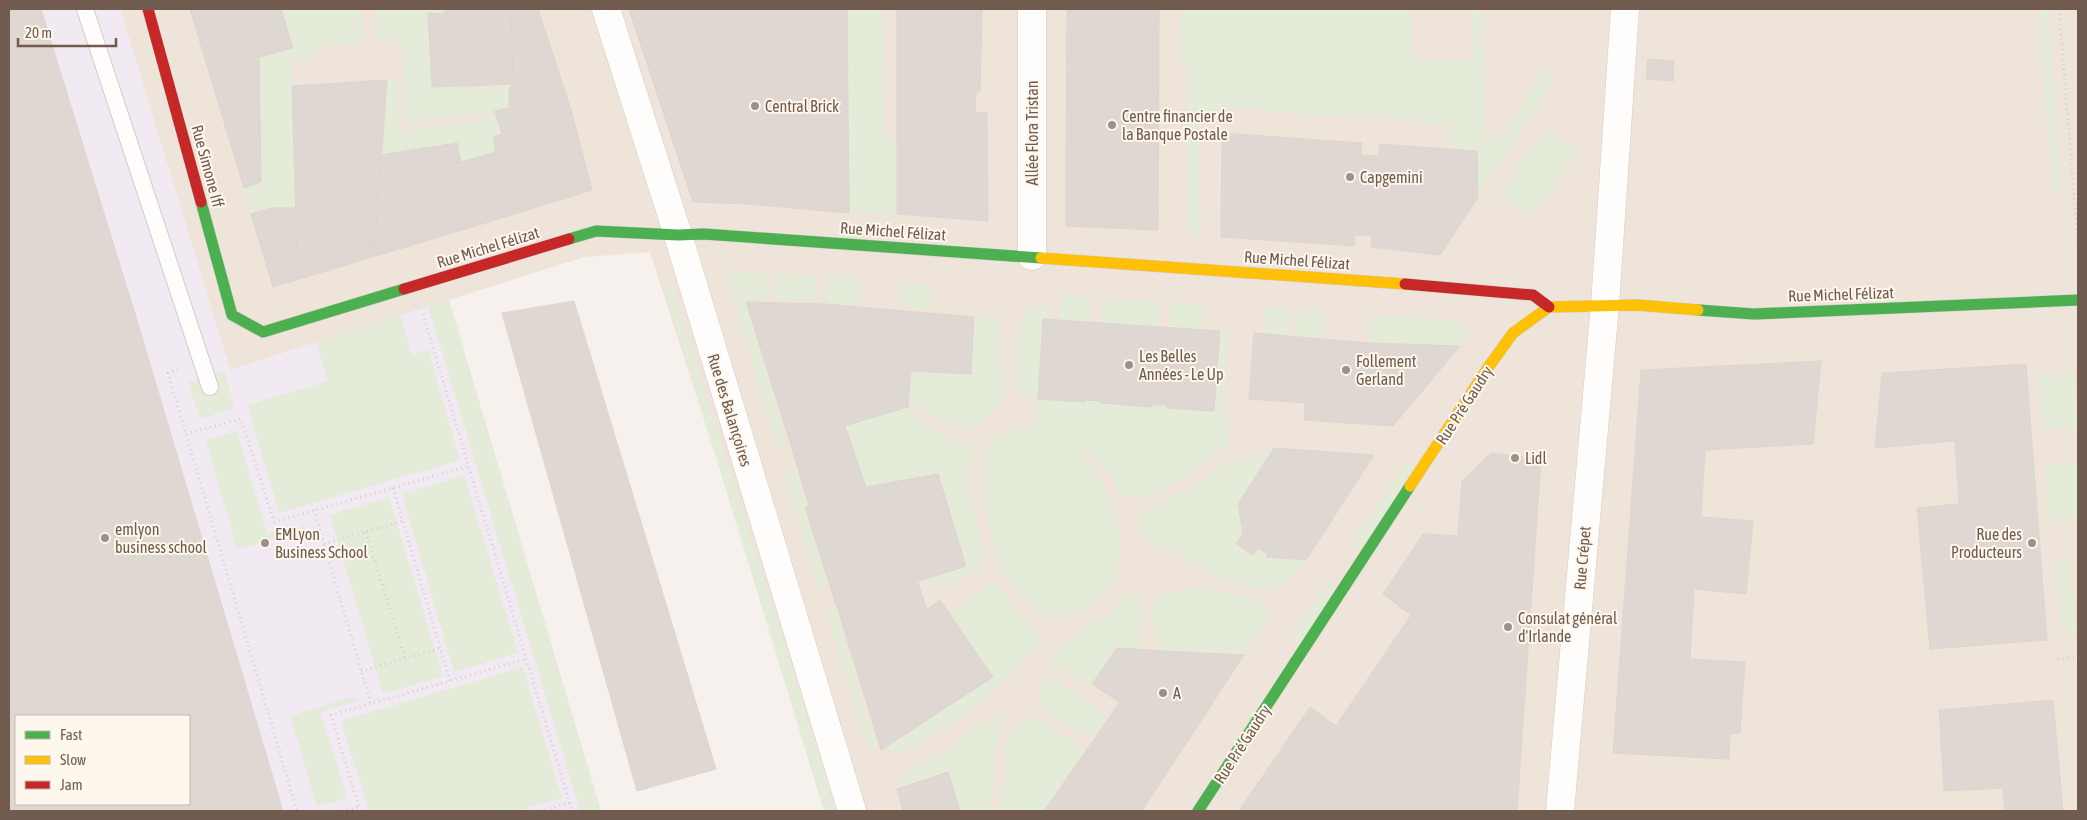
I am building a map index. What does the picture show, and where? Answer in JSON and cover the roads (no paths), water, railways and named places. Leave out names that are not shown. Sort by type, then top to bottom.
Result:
[{"type":"street","name":"Rue Simone Iff","points":[[148,9],[232,315],[247,323]]},
{"type":"street","name":"Rue des Balançoires","points":[[606,9],[678,235],[852,811]]},
{"type":"street","name":"Allée Flora Tristan","points":[[1032,9],[1032,256]]},
{"type":"street","points":[[1549,307],[1606,305],[1625,9]]},
{"type":"street","name":"Rue Michel Félizat","points":[[247,323],[263,332],[596,231],[678,235],[704,234],[1032,256],[1533,294],[1549,307]]},
{"type":"street","name":"Rue Michel Félizat","points":[[1606,305],[1637,305],[1754,314],[2078,300]]},
{"type":"street","name":"Rue Crépet","points":[[1560,811],[1606,305]]},
{"type":"street","name":"Rue Pré Gaudry","points":[[1198,811],[1487,369],[1513,333],[1549,307]]},
{"type":"lane","points":[[85,9],[210,387]]},
{"type":"place","name":"Central Brick","points":[[755,106]]},
{"type":"place","name":"Centre financier de la Banque Postale","points":[[1112,125]]},
{"type":"place","name":"Capgemini","points":[[1350,177]]},
{"type":"place","name":"Les Belles Années - Le Up","points":[[1129,365]]},
{"type":"place","name":"Follement Gerland","points":[[1346,370]]},
{"type":"place","name":"Lidl","points":[[1515,458]]},
{"type":"place","name":"emlyon business school","points":[[105,538]]},
{"type":"place","name":"EMLyon Business School","points":[[265,543]]},
{"type":"place","name":"Rue des Producteurs","points":[[2032,543]]},
{"type":"place","name":"Consulat général d'Irlande","points":[[1508,627]]},
{"type":"place","name":"A","points":[[1163,693]]}]
